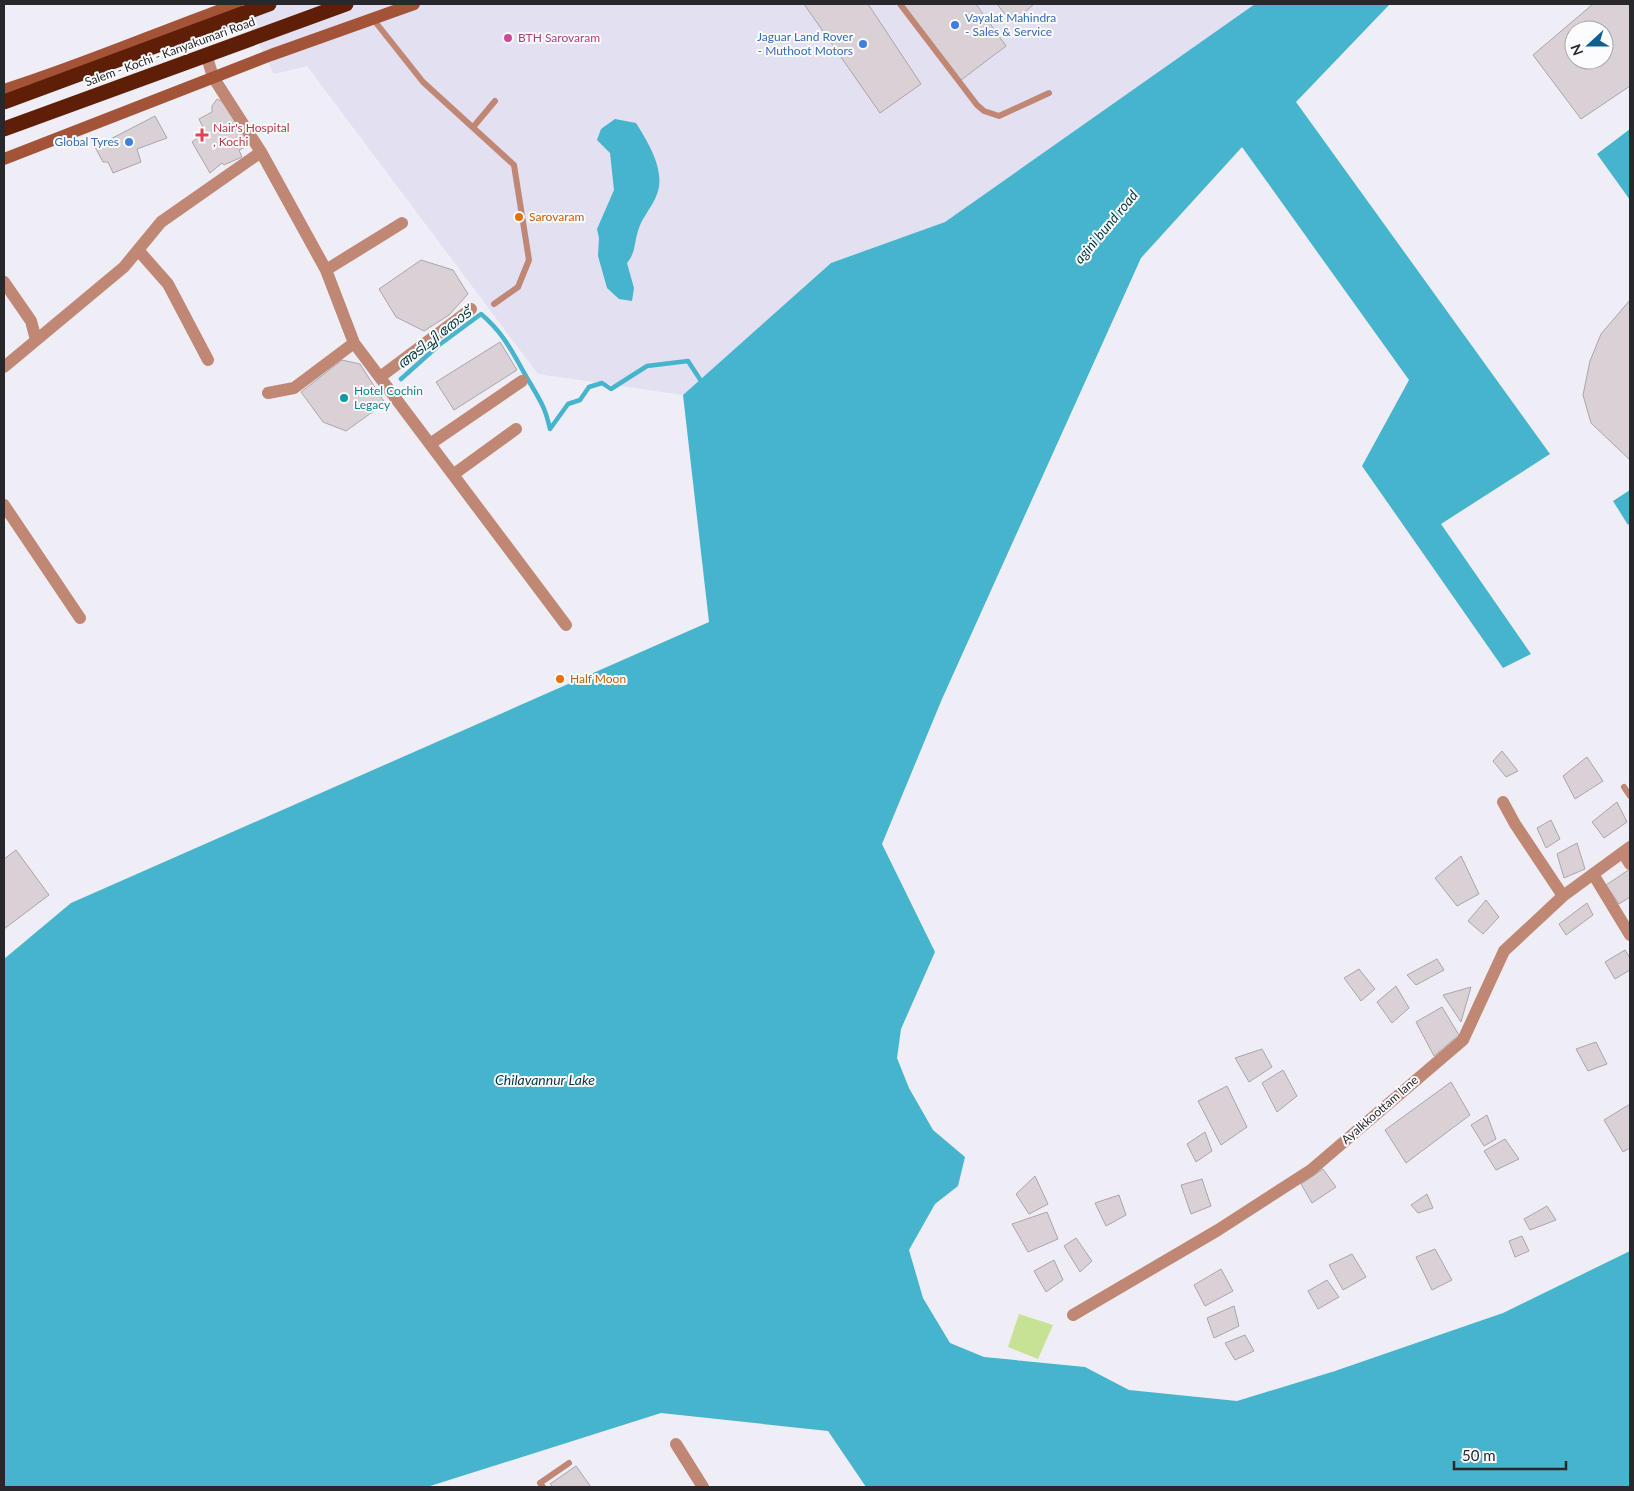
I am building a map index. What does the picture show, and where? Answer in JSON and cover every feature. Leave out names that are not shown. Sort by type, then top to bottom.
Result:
[{"type":"highway","name":"Salem - Kochi - Kanyakumari Road","points":[[4,102],[269,4]]},
{"type":"highway","name":"Salem - Kochi - Kanyakumari Road","points":[[4,128],[346,4]]},
{"type":"street","points":[[4,90],[54,74],[90,58],[143,41],[234,4]]},
{"type":"street","points":[[4,159],[78,132],[213,77],[414,4]]},
{"type":"street","points":[[206,54],[213,77],[262,152],[326,270],[354,343],[566,625]]},
{"type":"street","points":[[4,367],[124,267],[161,222],[262,152]]},
{"type":"street","points":[[326,270],[402,223]]},
{"type":"street","points":[[138,250],[168,284],[208,360]]},
{"type":"street","points":[[4,282],[31,322],[36,340]]},
{"type":"street","points":[[380,377],[471,309]]},
{"type":"street","points":[[268,393],[294,388],[354,343]]},
{"type":"street","points":[[430,444],[522,381]]},
{"type":"street","points":[[454,474],[516,429]]},
{"type":"street","points":[[4,505],[80,618]]},
{"type":"street","points":[[1502,802],[1514,824],[1562,896]]},
{"type":"street","name":"Ayalkkoottam lane","points":[[1073,1315],[1218,1230],[1310,1170],[1463,1040],[1504,952],[1562,896],[1593,874],[1628,855]]},
{"type":"street","points":[[1593,874],[1630,935]]},
{"type":"street","points":[[676,1444],[703,1487]]},
{"type":"lane","points":[[900,4],[977,105],[984,111],[999,116],[1049,92]]},
{"type":"lane","points":[[373,19],[423,82],[445,104],[474,126],[514,165],[529,260],[518,286],[494,304]]},
{"type":"lane","points":[[474,126],[495,101]]},
{"type":"lane","points":[[1624,787],[1630,796]]},
{"type":"lane","points":[[543,1487],[540,1483],[569,1463]]},
{"type":"shaded area","points":[[238,4],[1255,4],[945,222],[831,263],[683,395],[538,374],[307,66],[274,74]]},
{"type":"green space","points":[[1019,1314],[1053,1325],[1038,1359],[1008,1347]]},
{"type":"water","name":"Chilavannur Lake","points":[[1255,4],[1390,4],[1296,102],[1550,454],[1441,524],[1531,654],[1503,668],[1362,466],[1409,380],[1242,147],[1141,258],[942,699],[882,844],[935,952],[901,1029],[897,1058],[909,1088],[933,1130],[965,1157],[958,1186],[935,1204],[909,1250],[923,1298],[950,1343],[984,1357],[1085,1367],[1129,1390],[1237,1401],[1335,1371],[1503,1313],[1630,1251],[1630,1487],[866,1487],[828,1431],[661,1413],[427,1487],[4,1487],[4,959],[71,903],[709,622],[683,395],[831,263],[945,222]]},
{"type":"water","points":[[615,119],[636,123],[654,157],[659,176],[657,194],[637,233],[633,251],[627,263],[634,288],[632,301],[619,299],[607,288],[598,256],[599,238],[597,229],[614,190],[610,153],[597,140],[601,129]]},
{"type":"water","points":[[1630,129],[1630,200],[1597,154]]},
{"type":"water","points":[[1630,490],[1630,523],[1628,525],[1613,501]]},
{"type":"building","name":"Jaguar Land Rover - Muthoot Motors","points":[[804,4],[868,4],[921,84],[880,113]]},
{"type":"building","name":"Vayalat Mahindra - Sales & Service","points":[[903,4],[976,4],[1006,46],[961,80]]},
{"type":"building","points":[[997,4],[1034,4],[1012,23]]},
{"type":"building","points":[[1593,4],[1628,4],[1630,7],[1630,86],[1581,119],[1533,55],[1564,29],[1564,70],[1614,70],[1614,20],[1574,20]]},
{"type":"building","points":[[217,99],[227,104],[250,145],[239,150],[242,157],[224,165],[222,163],[210,173],[192,142],[205,132],[199,119],[212,112],[212,106]]},
{"type":"building","name":"Global Tyres","points":[[155,116],[167,138],[137,149],[141,162],[113,173],[108,162],[103,162],[95,147]]},
{"type":"building","points":[[421,260],[453,270],[468,294],[449,315],[424,331],[396,317],[379,289]]},
{"type":"building","points":[[1630,300],[1630,460],[1591,423],[1583,395],[1590,361],[1601,334]]},
{"type":"building","points":[[500,342],[517,370],[454,410],[436,382]]},
{"type":"building","name":"Hotel Cochin Legacy","points":[[342,360],[360,364],[385,403],[346,431],[323,422],[301,392]]},
{"type":"building","points":[[1502,751],[1518,771],[1506,777],[1493,761]]},
{"type":"building","points":[[1587,757],[1603,781],[1575,799],[1563,776]]},
{"type":"building","points":[[1617,802],[1627,822],[1604,838],[1592,822]]},
{"type":"building","points":[[1551,820],[1560,839],[1546,848],[1537,828]]},
{"type":"building","points":[[1577,843],[1585,869],[1564,878],[1557,854]]},
{"type":"building","points":[[16,850],[49,895],[4,929],[4,859]]},
{"type":"building","points":[[1461,856],[1479,894],[1457,906],[1435,878]]},
{"type":"building","points":[[1630,869],[1630,897],[1619,904],[1606,885]]},
{"type":"building","points":[[1486,900],[1499,917],[1483,934],[1468,921]]},
{"type":"building","points":[[1587,903],[1593,915],[1566,935],[1559,924]]},
{"type":"building","points":[[1625,950],[1630,958],[1630,970],[1615,979],[1605,962]]},
{"type":"building","points":[[1437,959],[1444,970],[1416,985],[1407,975]]},
{"type":"building","points":[[1359,969],[1375,989],[1361,1001],[1344,978]]},
{"type":"building","points":[[1396,986],[1409,1008],[1392,1023],[1377,1002]]},
{"type":"building","points":[[1471,987],[1461,1022],[1443,995]]},
{"type":"building","points":[[1442,1007],[1459,1035],[1434,1056],[1416,1022]]},
{"type":"building","points":[[1596,1042],[1607,1064],[1588,1071],[1576,1049]]},
{"type":"building","points":[[1262,1049],[1272,1067],[1249,1082],[1235,1058]]},
{"type":"building","points":[[1283,1070],[1297,1096],[1277,1112],[1262,1083]]},
{"type":"building","points":[[1451,1082],[1470,1115],[1406,1163],[1385,1130]]},
{"type":"building","points":[[1227,1086],[1247,1127],[1221,1145],[1198,1101]]},
{"type":"building","points":[[1630,1104],[1630,1148],[1623,1152],[1604,1120]]},
{"type":"building","points":[[1487,1115],[1496,1139],[1484,1146],[1471,1125]]},
{"type":"building","points":[[1205,1132],[1212,1151],[1196,1162],[1187,1144]]},
{"type":"building","points":[[1505,1139],[1519,1159],[1496,1170],[1484,1151]]},
{"type":"building","points":[[1323,1169],[1336,1187],[1312,1203],[1301,1184]]},
{"type":"building","points":[[1035,1176],[1048,1204],[1029,1214],[1016,1194]]},
{"type":"building","points":[[1202,1179],[1211,1206],[1191,1214],[1181,1185]]},
{"type":"building","points":[[1427,1194],[1433,1208],[1418,1213],[1411,1205]]},
{"type":"building","points":[[1119,1195],[1126,1215],[1106,1226],[1095,1203]]},
{"type":"building","points":[[1547,1206],[1556,1220],[1530,1230],[1524,1219]]},
{"type":"building","points":[[1047,1212],[1058,1239],[1028,1252],[1012,1224]]},
{"type":"building","points":[[1522,1236],[1529,1251],[1515,1257],[1509,1241]]},
{"type":"building","points":[[1076,1238],[1092,1261],[1080,1272],[1064,1246]]},
{"type":"building","points":[[1435,1249],[1452,1280],[1432,1290],[1416,1257]]},
{"type":"building","points":[[1352,1254],[1366,1277],[1343,1290],[1329,1265]]},
{"type":"building","points":[[1054,1260],[1063,1280],[1046,1292],[1034,1271]]},
{"type":"building","points":[[1221,1269],[1233,1291],[1205,1306],[1194,1285]]},
{"type":"building","points":[[1327,1280],[1339,1297],[1318,1309],[1308,1291]]},
{"type":"building","points":[[1234,1306],[1239,1326],[1214,1338],[1207,1318]]},
{"type":"building","points":[[1245,1335],[1254,1351],[1235,1360],[1225,1343]]},
{"type":"building","points":[[576,1466],[591,1487],[553,1487],[550,1484]]},
{"type":"waterway","name":"അടിച്ചി തോട്","points":[[401,379],[439,345],[481,314],[497,330],[514,355],[542,405],[550,429],[568,404],[580,400],[589,387],[602,383],[611,389],[647,366],[688,361],[703,384]]},
{"type":"place","name":"Vayalat Mahindra - Sales & Service","points":[[955,25]]},
{"type":"place","name":"BTH Sarovaram","points":[[508,38]]},
{"type":"place","name":"Jaguar Land Rover - Muthoot Motors","points":[[863,44]]},
{"type":"place","name":"Nair's Hospital , Kochi","points":[[202,135]]},
{"type":"place","name":"Global Tyres","points":[[129,142]]},
{"type":"place","name":"Sarovaram","points":[[519,217]]},
{"type":"place","name":"Hotel Cochin Legacy","points":[[344,398]]},
{"type":"place","name":"Half Moon","points":[[560,679]]},
{"type":"water label","name":"agini bund road","points":[[1106,227]]}]
